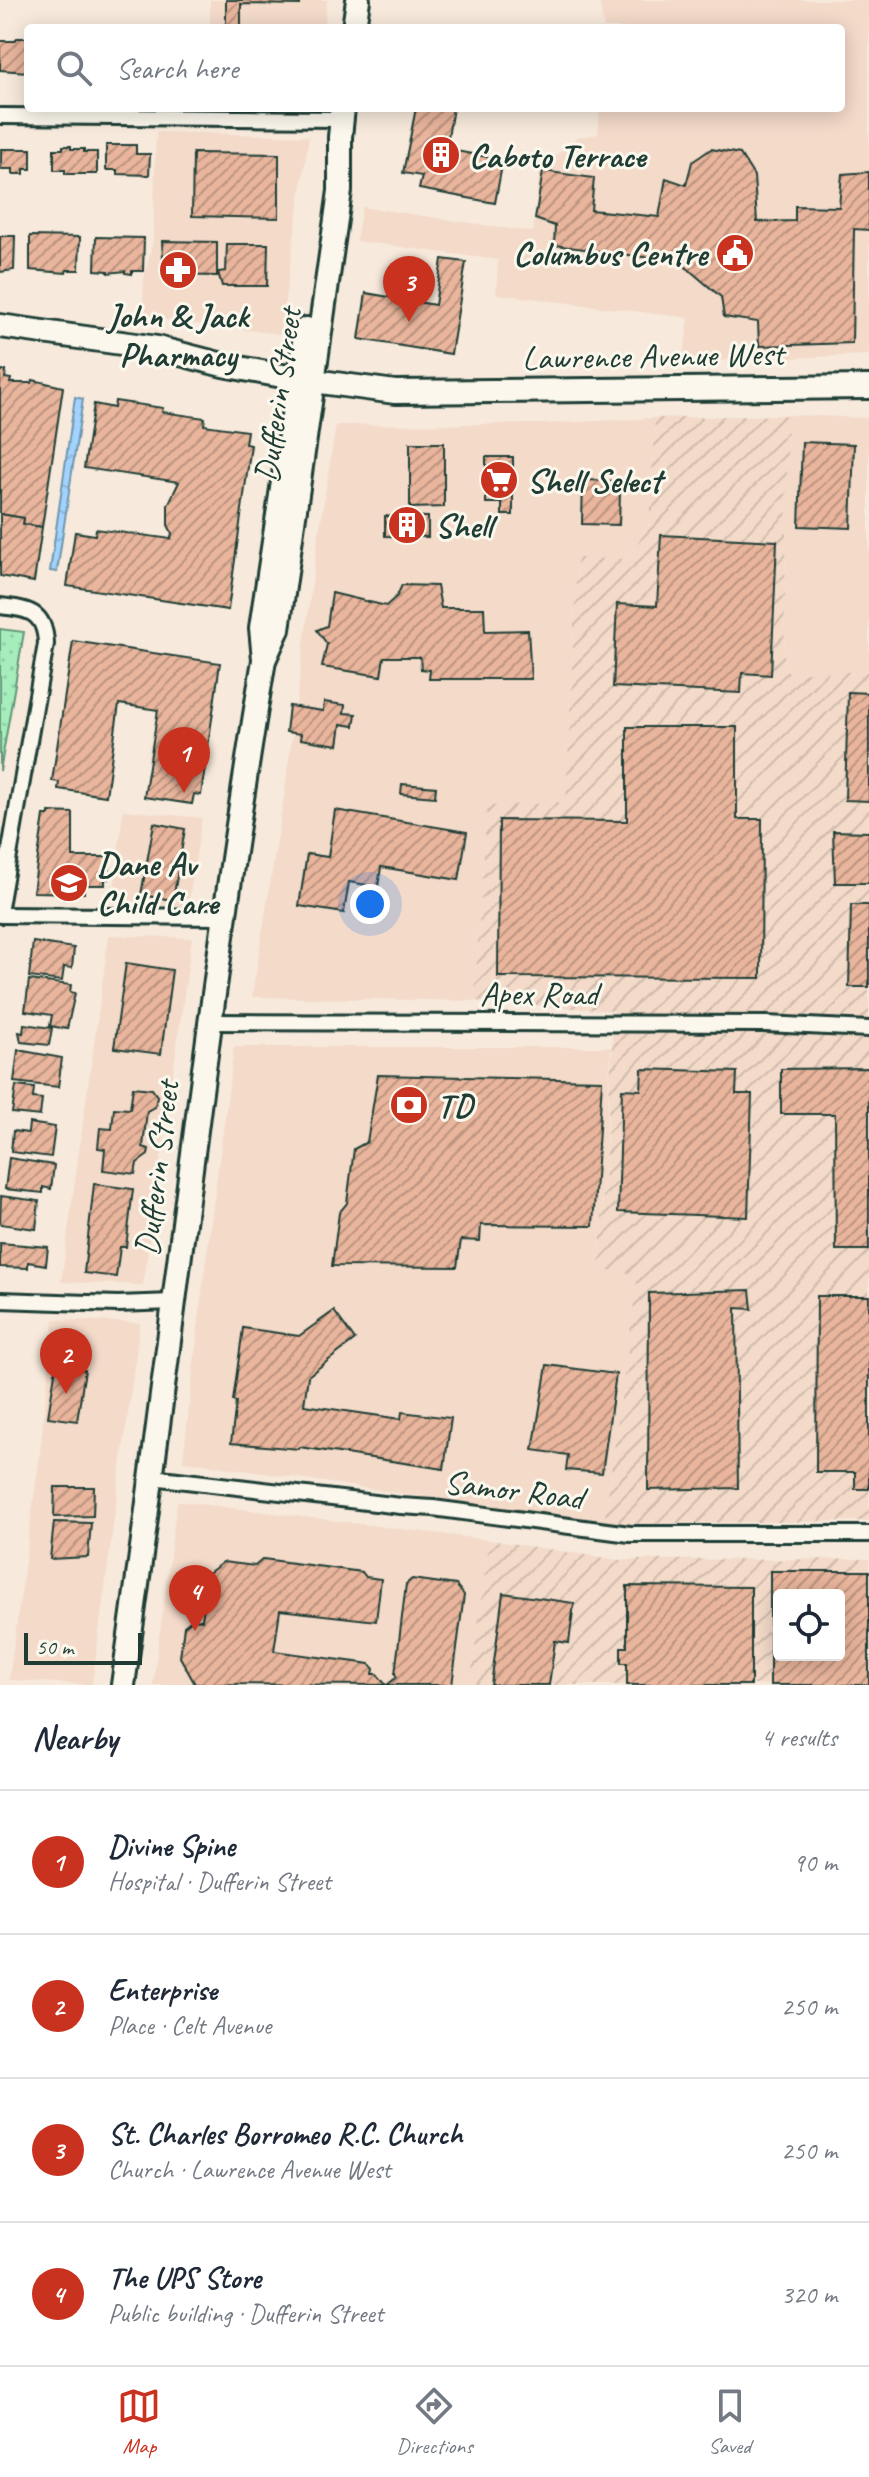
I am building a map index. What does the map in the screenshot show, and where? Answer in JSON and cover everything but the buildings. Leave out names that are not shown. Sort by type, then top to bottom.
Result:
[{"type":"main road","points":[[355,24],[358,0]]},
{"type":"main road","name":"Dufferin Street","points":[[123,1685],[223,917],[264,660],[278,629],[326,187],[341,121]]},
{"type":"main road","name":"Lawrence Avenue West","points":[[0,326],[203,358],[225,352],[307,374],[395,392],[869,387]]},
{"type":"street","points":[[0,116],[341,121]]},
{"type":"street","points":[[0,606],[24,610],[40,618],[46,644],[0,907]]},
{"type":"street","points":[[0,915],[223,917]]},
{"type":"street","name":"Apex Road","points":[[208,1022],[766,1024],[869,1029]]},
{"type":"street","points":[[0,1300],[118,1304],[173,1302]]},
{"type":"street","name":"Samor Road","points":[[152,1477],[433,1508],[630,1534],[869,1534]]},
{"type":"shaded area","points":[[210,0],[327,0],[324,24],[210,24]]},
{"type":"shaded area","points":[[599,0],[869,0],[869,355],[683,362],[689,318],[496,294],[498,260],[356,241],[362,207],[533,232],[540,169],[577,137],[598,134],[600,112],[845,112],[845,24],[603,24]]},
{"type":"shaded area","points":[[156,132],[309,136],[280,334],[142,317],[144,279],[153,241]]},
{"type":"shaded area","points":[[788,415],[869,418],[869,672],[784,672]]},
{"type":"shaded area","points":[[788,415],[784,672],[869,672],[869,1521],[604,1524],[638,1274],[599,1269],[614,1011],[474,1001],[487,806],[566,802],[577,558],[628,559],[649,525],[655,418]]},
{"type":"shaded area","points":[[655,418],[649,524],[628,559],[577,559],[566,803],[487,806],[474,1001],[252,997],[284,797],[336,425],[538,424]]},
{"type":"shaded area","points":[[123,810],[202,818],[188,906],[113,903]]},
{"type":"shaded area","points":[[109,935],[192,938],[143,1285],[61,1282]]},
{"type":"shaded area","points":[[234,1047],[611,1047],[599,1269],[639,1273],[604,1524],[183,1461]]},
{"type":"shaded area","points":[[54,1319],[140,1323],[92,1685],[9,1680],[40,1453]]},
{"type":"shaded area","points":[[177,1501],[489,1540],[470,1685],[153,1685]]},
{"type":"shaded area","points":[[489,1540],[619,1560],[869,1559],[869,1685],[470,1685]]},
{"type":"green space","points":[[0,629],[24,632],[0,771]]},
{"type":"water","points":[[75,397],[83,399],[57,572],[50,571]]},
{"type":"place","name":"Caboto Terrace","points":[[441,155]]},
{"type":"place","name":"Columbus Centre","points":[[735,253]]},
{"type":"place","name":"John & Jack Pharmacy","points":[[178,270]]},
{"type":"place","name":"St. Charles Borromeo R.C. Church","points":[[409,322]]},
{"type":"place","name":"Shell Select","points":[[499,480]]},
{"type":"place","name":"Shell","points":[[407,525]]},
{"type":"place","name":"Divine Spine","points":[[184,793]]},
{"type":"place","name":"Dane Av Child Care","points":[[69,883]]},
{"type":"place","name":"TD","points":[[409,1105]]},
{"type":"place","name":"Enterprise","points":[[66,1394]]},
{"type":"place","name":"The UPS Store","points":[[195,1631]]}]
